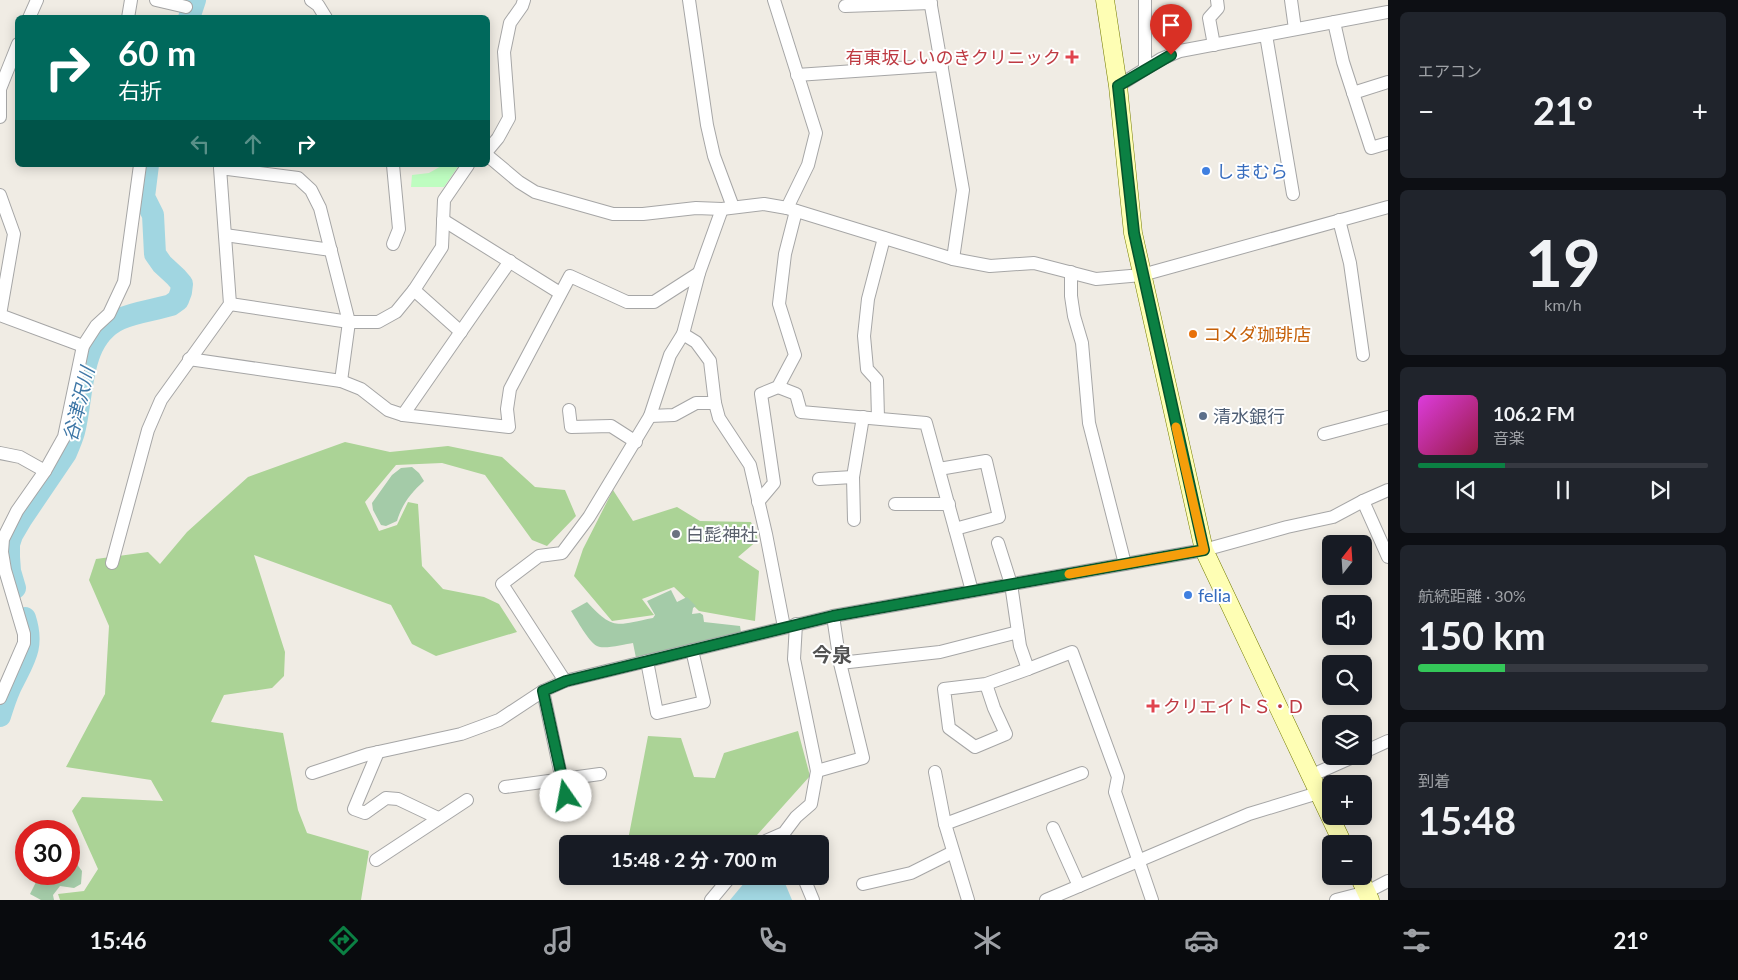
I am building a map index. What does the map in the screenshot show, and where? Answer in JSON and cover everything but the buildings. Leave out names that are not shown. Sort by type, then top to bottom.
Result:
[{"type":"street","points":[[30,15],[37,0]]},
{"type":"street","points":[[128,15],[131,0]]},
{"type":"street","points":[[156,0],[186,8]]},
{"type":"street","points":[[311,0],[318,5],[324,15]]},
{"type":"street","points":[[490,148],[498,138],[509,118],[504,52],[510,23],[524,0]]},
{"type":"street","points":[[566,681],[502,584],[539,556],[562,553],[589,517],[636,442],[650,416],[670,355],[682,334],[699,274],[728,208],[711,141],[689,0]]},
{"type":"street","points":[[758,502],[774,483],[761,394],[778,386],[795,355],[780,304],[791,210],[808,165],[816,133],[774,0]]},
{"type":"street","points":[[1105,0],[1118,86],[1134,233],[1204,550],[1339,835]]},
{"type":"street","points":[[1145,0],[1145,69]]},
{"type":"street","points":[[1214,45],[1210,18],[1218,8],[1217,0]]},
{"type":"street","points":[[1290,0],[1295,29]]},
{"type":"street","points":[[845,6],[930,1],[963,190],[952,259]]},
{"type":"street","points":[[1118,86],[1145,69],[1180,51],[1388,12]]},
{"type":"street","points":[[1334,22],[1343,62],[1371,148],[1388,143]]},
{"type":"street","points":[[1266,35],[1293,194]]},
{"type":"street","points":[[0,117],[0,89],[15,52]]},
{"type":"street","points":[[797,75],[942,65]]},
{"type":"street","points":[[1353,93],[1388,82]]},
{"type":"street","points":[[490,158],[519,182],[535,192],[613,214],[643,214],[696,208],[728,208],[764,204],[791,210],[952,259],[990,266],[1034,263],[1096,278],[1142,275],[1388,207]]},
{"type":"street","points":[[0,698],[24,643],[24,634],[2,571],[2,539],[16,511],[45,471],[64,437],[83,346],[96,326],[109,314],[124,282],[140,167]]},
{"type":"street","points":[[288,167],[311,190],[320,208],[349,322],[340,382]]},
{"type":"street","points":[[393,167],[399,229],[393,244]]},
{"type":"street","points":[[230,304],[349,322],[378,322],[396,312],[414,290],[442,247],[444,200],[467,167]]},
{"type":"street","points":[[112,563],[148,430],[160,400],[230,304],[220,168],[298,178]]},
{"type":"street","points":[[0,195],[14,234],[0,315],[83,346]]},
{"type":"street","points":[[443,220],[560,293]]},
{"type":"street","points":[[1339,220],[1350,263],[1363,355]]},
{"type":"street","points":[[225,235],[331,250]]},
{"type":"street","points":[[878,418],[877,380],[867,369],[864,336],[868,299],[884,238]]},
{"type":"street","points":[[403,415],[510,262]]},
{"type":"street","points":[[1071,272],[1071,296],[1074,316],[1082,343],[1089,423],[1125,564]]},
{"type":"street","points":[[189,359],[340,382],[361,389],[388,410],[403,415],[509,426],[507,409],[510,389],[570,276],[627,302],[654,302],[699,274]]},
{"type":"street","points":[[414,290],[461,332]]},
{"type":"street","points":[[682,334],[696,342],[710,361],[715,403],[719,418],[750,465],[790,626],[794,659],[817,771],[811,804],[796,816],[788,835]]},
{"type":"street","points":[[778,386],[796,394],[801,412],[926,423],[972,591]]},
{"type":"street","points":[[650,416],[674,415],[696,403],[715,403]]},
{"type":"street","points":[[569,410],[571,427],[611,426],[636,442]]},
{"type":"street","points":[[854,520],[852,477],[863,417]]},
{"type":"street","points":[[1324,434],[1388,417]]},
{"type":"street","points":[[0,453],[20,458],[45,471]]},
{"type":"street","points":[[939,470],[986,461],[999,517],[955,528]]},
{"type":"street","points":[[819,479],[852,477]]},
{"type":"street","points":[[312,772],[378,752],[461,734],[498,720],[543,691],[566,681],[833,616],[1204,550],[1333,517],[1362,501],[1388,490]]},
{"type":"street","points":[[1362,501],[1388,557]]},
{"type":"street","points":[[895,504],[948,504]]},
{"type":"street","points":[[998,542],[1011,584],[1020,646],[1028,669]]},
{"type":"street","points":[[817,771],[863,758],[840,663],[833,616]]},
{"type":"street","points":[[840,663],[940,652],[1018,632]]},
{"type":"street","points":[[647,661],[657,713],[704,702],[692,650]]},
{"type":"street","points":[[986,684],[1006,734],[975,747],[949,728],[944,689],[986,684],[1072,652],[1118,777],[1115,792],[1137,861],[1152,900]]},
{"type":"street","points":[[543,691],[569,813]]},
{"type":"street","points":[[1372,748],[1388,741]]},
{"type":"street","points":[[378,752],[354,809],[365,813],[386,798],[398,799],[438,818]]},
{"type":"street","points":[[1310,776],[1335,765]]},
{"type":"street","points":[[935,772],[945,824],[968,900]]},
{"type":"street","points":[[945,824],[1082,773]]},
{"type":"street","points":[[505,787],[600,774]]},
{"type":"street","points":[[1046,900],[1249,814],[1318,792]]},
{"type":"street","points":[[376,860],[467,800]]},
{"type":"street","points":[[1053,828],[1079,886]]},
{"type":"street","points":[[863,884],[911,872],[953,852]]},
{"type":"street","points":[[1336,900],[1388,881]]},
{"type":"street","points":[[711,900],[724,885]]},
{"type":"street","points":[[807,885],[813,900]]},
{"type":"green space","points":[[440,167],[458,167],[444,187],[411,187],[412,175],[429,173]]},
{"type":"green space","points":[[345,442],[390,452],[448,446],[502,457],[535,487],[565,490],[576,516],[547,546],[532,540],[485,475],[442,463],[396,465],[365,502],[379,531],[397,525],[408,502],[418,504],[422,566],[443,589],[484,597],[499,604],[517,632],[436,656],[412,644],[391,605],[254,555],[285,652],[284,676],[272,688],[224,695],[211,722],[283,733],[298,810],[307,833],[369,851],[361,900],[60,900],[58,894],[84,891],[98,869],[80,829],[80,820],[76,820],[72,811],[82,797],[163,801],[151,780],[66,767],[105,694],[109,626],[89,580],[96,559],[148,552],[160,564],[187,532],[248,477]]},
{"type":"green space","points":[[412,467],[424,481],[408,499],[397,521],[386,526],[381,525],[373,510],[372,503],[392,475],[401,468]]},
{"type":"green space","points":[[613,490],[633,521],[677,507],[700,521],[751,522],[758,540],[738,557],[759,571],[755,621],[699,611],[674,587],[642,599],[654,615],[612,621],[574,576],[583,549]]},
{"type":"green space","points":[[671,590],[677,602],[687,597],[696,606],[693,608],[692,614],[700,613],[703,615],[704,622],[740,626],[741,632],[636,658],[633,643],[609,647],[597,646],[586,635],[571,611],[587,602],[610,622],[616,624],[631,623],[653,618],[655,615],[647,601]]},
{"type":"green space","points":[[798,731],[810,776],[757,835],[629,835],[648,736],[681,738],[694,777],[715,778],[724,753]]},
{"type":"green space","points":[[80,868],[82,871],[80,885]]},
{"type":"green space","points":[[34,885],[79,885],[74,888],[60,886],[53,895],[54,900],[41,900],[30,894]]},
{"type":"water","points":[[742,885],[786,885],[792,900],[730,900]]},
{"type":"waterway","name":"谷津沢川","points":[[190,15],[195,0]]},
{"type":"waterway","name":"谷津沢川","points":[[15,588],[10,571],[9,544],[22,518],[66,453],[74,432],[85,369],[96,339],[106,328],[120,319],[171,305],[178,300],[181,292],[182,284],[155,254],[153,215],[144,197],[148,167]]},
{"type":"waterway","name":"谷津沢川","points":[[0,716],[9,690],[27,651],[29,636],[25,618]]},
{"type":"slow traffic","points":[[1069,574],[1204,550],[1176,427]]},
{"type":"place","name":"有東坂しいのきクリニック","points":[[1072,57]]},
{"type":"place","name":"しまむら","points":[[1206,171]]},
{"type":"place","name":"コメダ珈琲店","points":[[1193,334]]},
{"type":"place","name":"清水銀行","points":[[1203,416]]},
{"type":"place","name":"白髭神社","points":[[676,534]]},
{"type":"place","name":"felia","points":[[1188,595]]},
{"type":"place","name":"クリエイトＳ・D","points":[[1153,706]]},
{"type":"district","name":"今泉","points":[[832,654]]},
{"type":"route","points":[[566,796],[543,691],[566,681],[833,616],[1204,550],[1134,233],[1118,86],[1171,55]]}]
